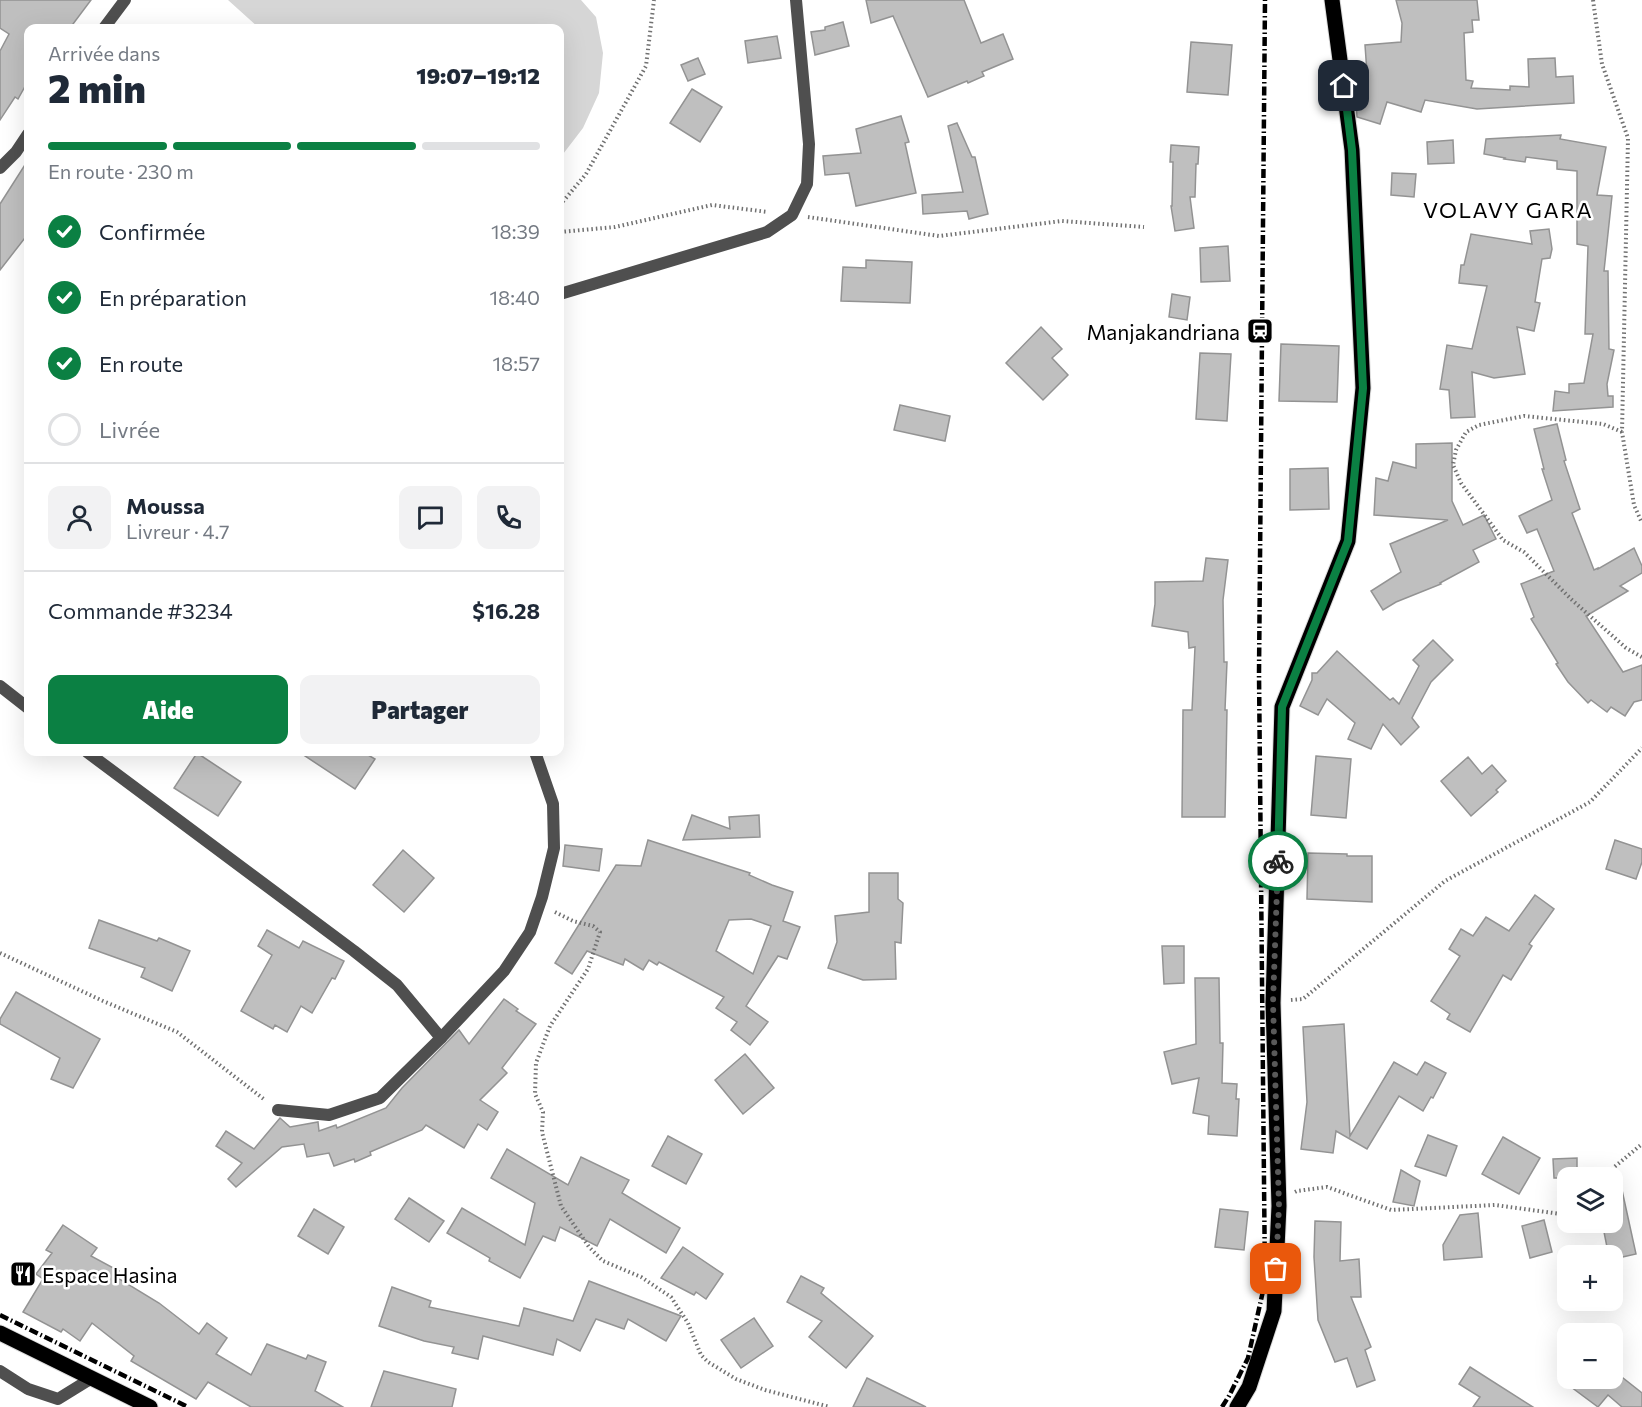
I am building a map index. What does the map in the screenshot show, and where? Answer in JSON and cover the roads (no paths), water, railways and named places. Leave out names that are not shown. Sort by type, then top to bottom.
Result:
[{"type":"main road","points":[[1237,1407],[1249,1387],[1274,1311],[1279,1206],[1273,1003],[1282,707],[1348,541],[1363,388],[1352,150],[1332,0]]},
{"type":"main road","points":[[0,1333],[150,1407]]},
{"type":"street","points":[[107,24],[125,0]]},
{"type":"street","points":[[564,293],[767,232],[792,215],[807,184],[809,144],[796,0]]},
{"type":"street","points":[[0,168],[24,140]]},
{"type":"street","points":[[0,686],[24,705]]},
{"type":"street","points":[[92,756],[397,985],[441,1038]]},
{"type":"street","points":[[278,1110],[329,1115],[381,1098],[504,971],[530,932],[542,897],[554,848],[554,804],[536,756]]},
{"type":"street","points":[[0,1371],[28,1389],[58,1399],[92,1378]]},
{"type":"railway","points":[[1222,1407],[1248,1358],[1265,1282],[1259,673],[1265,0]]},
{"type":"railway","points":[[0,1315],[188,1407]]},
{"type":"place","name":"Manjakandriana","points":[[1260,331]]},
{"type":"place","name":"Espace Hasina","points":[[23,1274]]},
{"type":"district","name":"VOLAVY GARA","points":[[1508,209]]}]
